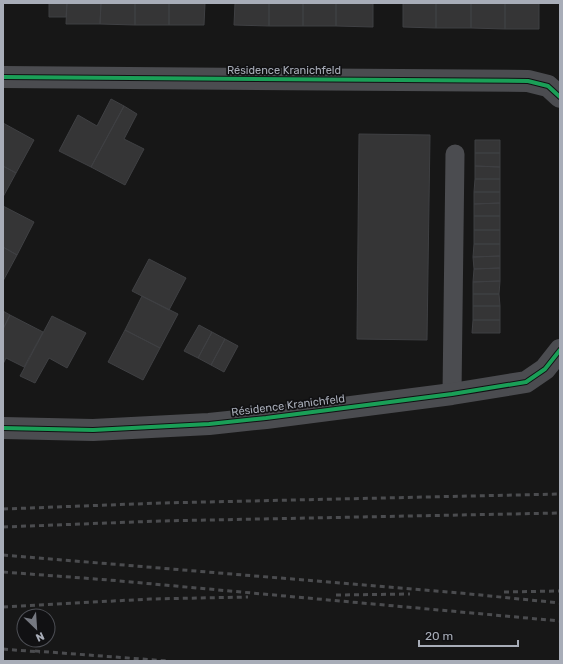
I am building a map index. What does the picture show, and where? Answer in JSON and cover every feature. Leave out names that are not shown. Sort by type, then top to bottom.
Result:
[{"type":"street","name":"Résidence Kranichfeld","points":[[3,77],[528,81],[548,86],[560,97]]},
{"type":"street","name":"Résidence Kranichfeld","points":[[3,428],[93,430],[209,424],[452,394],[526,382],[545,369],[560,350]]},
{"type":"lane","points":[[452,394],[455,154]]},
{"type":"building","points":[[49,3],[67,3],[66,17],[49,17]]},
{"type":"building","points":[[67,3],[101,3],[100,24],[66,24]]},
{"type":"building","points":[[101,3],[135,3],[135,25],[100,24]]},
{"type":"building","points":[[135,3],[169,3],[169,25],[135,25]]},
{"type":"building","points":[[169,3],[205,3],[204,25],[169,25]]},
{"type":"building","points":[[235,3],[269,3],[269,26],[234,25]]},
{"type":"building","points":[[269,3],[303,3],[303,26],[269,26]]},
{"type":"building","points":[[303,3],[336,3],[336,26],[303,26]]},
{"type":"building","points":[[336,3],[373,3],[373,27],[336,26]]},
{"type":"building","points":[[403,3],[436,3],[436,28],[403,27]]},
{"type":"building","points":[[436,3],[471,3],[471,28],[436,28]]},
{"type":"building","points":[[471,3],[505,3],[505,29],[471,28]]},
{"type":"building","points":[[505,3],[539,3],[539,29],[505,29]]},
{"type":"building","points":[[111,99],[124,106],[91,167],[59,151],[78,115],[97,126]]},
{"type":"building","points":[[124,106],[137,114],[124,139],[144,149],[125,185],[91,167]]},
{"type":"building","points":[[3,123],[34,140],[16,173],[3,166]]},
{"type":"building","points":[[359,134],[430,135],[427,340],[357,339]]},
{"type":"building","points":[[475,140],[500,140],[500,153],[475,153]]},
{"type":"building","points":[[475,153],[500,153],[500,167],[475,166]]},
{"type":"building","points":[[3,166],[16,173],[3,197]]},
{"type":"building","points":[[475,166],[500,167],[500,179],[475,179]]},
{"type":"building","points":[[475,179],[500,179],[500,192],[474,192]]},
{"type":"building","points":[[474,192],[500,192],[500,203],[474,204]]},
{"type":"building","points":[[500,203],[500,216],[474,216],[474,204]]},
{"type":"building","points":[[3,206],[34,222],[17,255],[3,247]]},
{"type":"building","points":[[474,216],[500,216],[500,230],[474,230]]},
{"type":"building","points":[[474,230],[500,230],[500,244],[474,244]]},
{"type":"building","points":[[474,244],[500,244],[500,256],[473,257]]},
{"type":"building","points":[[3,247],[17,255],[3,281]]},
{"type":"building","points":[[500,256],[500,268],[474,269],[473,257]]},
{"type":"building","points":[[149,259],[186,278],[169,310],[132,291]]},
{"type":"building","points":[[500,268],[500,281],[473,282],[474,269]]},
{"type":"building","points":[[500,281],[499,294],[473,294],[473,282]]},
{"type":"building","points":[[473,294],[499,294],[500,306],[473,306]]},
{"type":"building","points":[[142,296],[178,314],[160,348],[125,330]]},
{"type":"building","points":[[473,306],[500,306],[500,320],[473,320]]},
{"type":"building","points":[[3,311],[10,315],[3,329]]},
{"type":"building","points":[[10,315],[43,332],[24,367],[6,358],[3,364],[3,329]]},
{"type":"building","points":[[52,316],[86,333],[67,368],[49,358],[35,383],[20,376]]},
{"type":"building","points":[[473,320],[500,320],[500,333],[472,333]]},
{"type":"building","points":[[199,325],[212,332],[198,358],[184,351]]},
{"type":"building","points":[[125,330],[160,348],[143,380],[108,362]]},
{"type":"building","points":[[212,332],[225,339],[211,365],[198,358]]},
{"type":"building","points":[[225,339],[238,346],[224,372],[211,365]]},
{"type":"railway","points":[[3,509],[161,503],[560,494]]},
{"type":"railway","points":[[3,527],[160,521],[560,513]]},
{"type":"railway","points":[[3,555],[460,593],[560,603]]},
{"type":"railway","points":[[3,572],[109,580],[560,621]]},
{"type":"railway","points":[[504,592],[560,591]]},
{"type":"railway","points":[[336,595],[410,594]]},
{"type":"railway","points":[[3,607],[150,599],[248,597]]},
{"type":"railway","points":[[3,649],[40,652]]},
{"type":"railway","points":[[35,651],[168,661]]},
{"type":"cycle path","points":[[3,77],[528,81],[548,86],[560,97]]},
{"type":"cycle path","points":[[3,428],[93,430],[209,424],[452,394],[526,382],[545,369],[560,350]]}]
